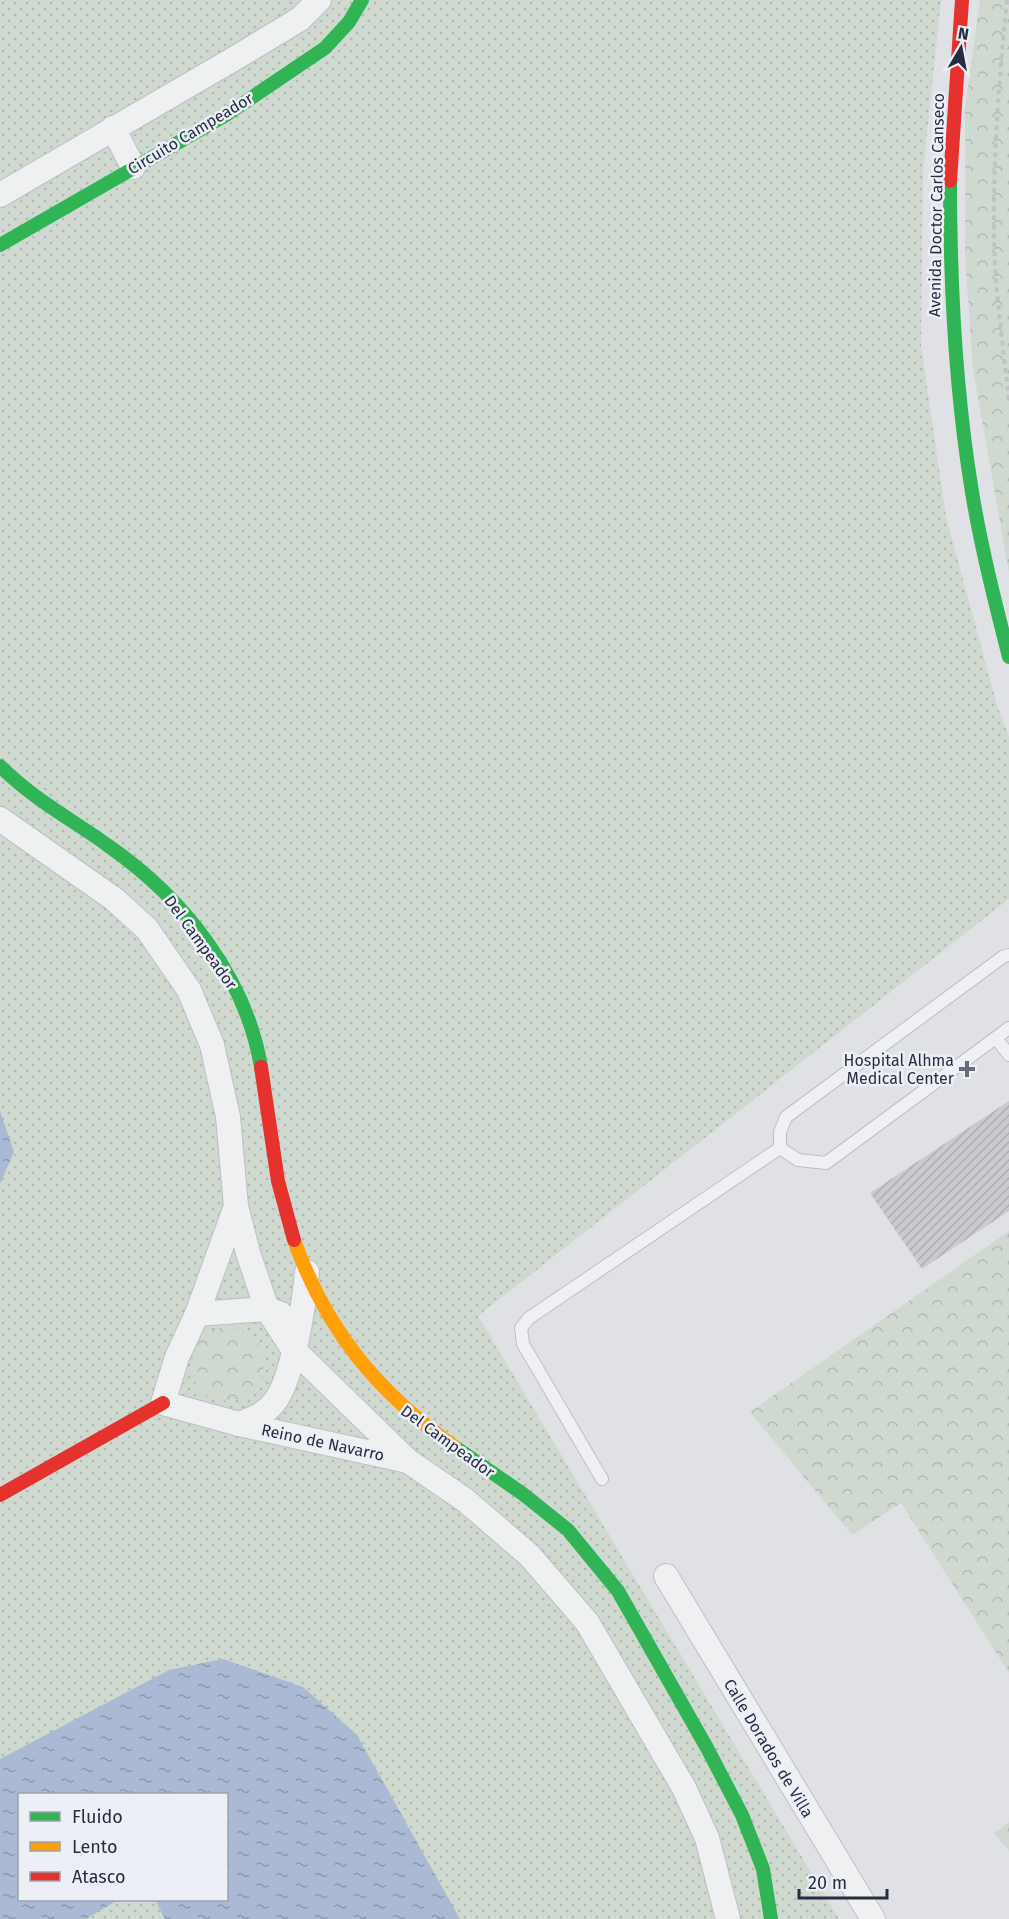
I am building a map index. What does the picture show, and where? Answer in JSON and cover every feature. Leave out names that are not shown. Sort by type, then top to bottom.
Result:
[{"type":"street","points":[[0,195],[291,24],[319,0]]},
{"type":"street","name":"Circuito Campeador","points":[[0,245],[133,166],[226,115],[325,48],[349,22],[362,0]]},
{"type":"street","name":"Avenida Doctor Carlos Canseco","points":[[962,0],[952,127],[949,260],[951,328],[958,406],[972,503],[990,590],[1009,657]]},
{"type":"street","points":[[113,128],[133,166]]},
{"type":"street","name":"Del Campeador","points":[[0,766],[41,803],[114,849],[146,874],[171,898],[226,972],[243,1000],[254,1029],[283,1206],[307,1272],[351,1351],[379,1387],[414,1419],[550,1514],[591,1554],[614,1584],[717,1763],[762,1865],[771,1919]]},
{"type":"street","points":[[0,819],[122,907],[147,929],[189,990],[212,1045],[226,1107],[236,1206],[248,1253],[267,1309],[293,1349],[408,1461],[465,1500],[529,1555],[587,1622],[684,1788],[707,1838],[728,1919]]},
{"type":"street","points":[[0,1495],[163,1403],[177,1357],[197,1314],[236,1206]]},
{"type":"street","name":"Reino de Navarro","points":[[239,1424],[260,1416],[273,1405],[284,1387],[300,1320],[307,1272]]},
{"type":"street","points":[[197,1314],[267,1309],[320,1329],[351,1351]]},
{"type":"street","name":"Reino de Navarro","points":[[163,1403],[239,1424],[408,1461]]},
{"type":"street","name":"Calle Dorados de Villa","points":[[666,1576],[873,1919]]},
{"type":"lane","points":[[780,1148],[780,1132],[786,1117],[1009,955]]},
{"type":"lane","points":[[780,1148],[798,1160],[825,1163],[1009,1028]]},
{"type":"lane","points":[[996,1038],[1009,1055]]},
{"type":"lane","points":[[602,1479],[523,1344],[521,1328],[529,1318],[780,1148]]},
{"type":"path","points":[[1007,0],[994,170],[994,240],[1009,400]]},
{"type":"green space","points":[[0,0],[941,0],[923,171],[921,345],[946,517],[997,705],[1009,737],[1009,899],[478,1316],[839,1919],[0,1919]]},
{"type":"green space","points":[[980,0],[1009,0],[1009,573],[973,369],[965,256],[965,110]]},
{"type":"green space","points":[[1009,1231],[1009,1673],[901,1503],[852,1535],[750,1412]]},
{"type":"green space","points":[[227,1327],[241,1330],[253,1338],[261,1350],[264,1364],[261,1378],[253,1390],[241,1398],[227,1401],[213,1398],[201,1390],[193,1378],[190,1364],[193,1350],[201,1338],[213,1330]]},
{"type":"green space","points":[[1009,1822],[1009,1851],[994,1833]]},
{"type":"water","points":[[0,1111],[14,1152],[0,1184]]},
{"type":"water","points":[[223,1659],[303,1687],[357,1735],[460,1919],[165,1919],[156,1901],[228,1901],[228,1793],[18,1793],[18,1901],[116,1901],[86,1919],[0,1919],[0,1759],[169,1670]]},
{"type":"building","points":[[1009,1101],[1009,1211],[922,1269],[870,1193]]},
{"type":"traffic: fast","points":[[0,245],[226,115],[325,48],[349,22],[362,0]]},
{"type":"traffic: fast","points":[[950,181],[951,259],[961,415],[980,533],[1009,657]]},
{"type":"traffic: fast","points":[[0,766],[40,799],[137,868],[186,916],[208,943],[241,1002],[253,1034],[261,1067]]},
{"type":"traffic: fast","points":[[455,1447],[523,1494],[568,1530],[618,1591],[707,1748],[742,1815],[763,1869],[771,1919]]},
{"type":"traffic: slow","points":[[294,1240],[322,1303],[338,1331],[357,1357],[401,1404],[455,1447]]},
{"type":"traffic: jam","points":[[950,181],[962,0]]},
{"type":"traffic: jam","points":[[261,1067],[278,1181],[294,1240]]},
{"type":"traffic: jam","points":[[0,1495],[163,1403]]},
{"type":"place","name":"Hospital Alhma Medical Center","points":[[967,1069]]}]
